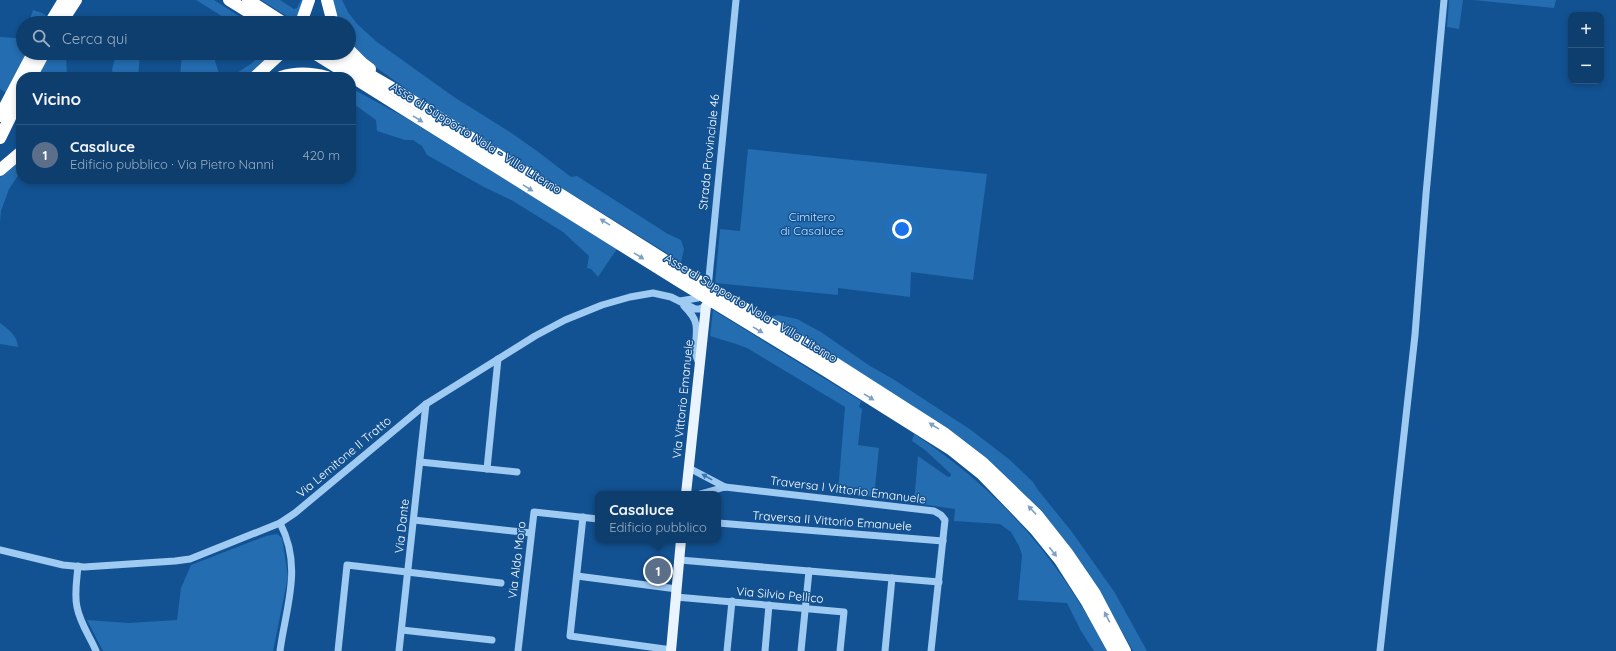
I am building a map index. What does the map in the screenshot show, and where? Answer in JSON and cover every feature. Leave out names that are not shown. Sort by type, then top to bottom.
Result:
[{"type":"highway","points":[[54,16],[64,0]]},
{"type":"highway","points":[[66,16],[76,0]]},
{"type":"highway","points":[[229,0],[255,16]]},
{"type":"highway","points":[[248,0],[273,16]]},
{"type":"highway","points":[[304,16],[310,0]]},
{"type":"highway","points":[[327,0],[331,16]]},
{"type":"highway","points":[[356,57],[383,78],[392,88]]},
{"type":"highway","points":[[25,72],[30,60]]},
{"type":"highway","points":[[34,72],[40,60]]},
{"type":"highway","points":[[260,72],[273,60]]},
{"type":"highway","name":"Asse di Supporto Nola - Villa Literno","points":[[325,60],[344,72]]},
{"type":"highway","name":"Asse di Supporto Nola - Villa Literno","points":[[344,60],[392,88],[684,278],[725,309],[952,450],[982,474],[1035,528],[1060,560],[1088,602],[1114,651]]},
{"type":"highway","name":"Asse di Supporto Nola - Villa Literno","points":[[356,79],[684,278],[725,297],[816,352],[944,433],[983,463],[1037,515],[1068,553],[1095,594],[1125,651]]},
{"type":"highway","points":[[356,88],[379,101],[400,107]]},
{"type":"highway","points":[[0,138],[3,121],[16,92]]},
{"type":"highway","points":[[0,94],[16,103]]},
{"type":"highway","points":[[3,121],[16,102]]},
{"type":"highway","points":[[0,170],[16,156]]},
{"type":"main road","name":"Via Vittorio Emanuele","points":[[686,491],[706,306]]},
{"type":"main road","points":[[671,650],[681,543]]},
{"type":"street","name":"Strada Provinciale 46","points":[[706,306],[736,0]]},
{"type":"street","points":[[1380,651],[1415,335],[1425,202],[1444,0]]},
{"type":"street","points":[[680,301],[698,298],[704,290],[709,278]]},
{"type":"street","name":"Via Lemitone II Tratto","points":[[0,550],[63,565],[78,566],[149,563],[190,559],[280,523],[295,513],[426,404],[498,358],[565,320],[602,305],[630,297],[653,293],[671,297],[680,301],[697,302],[706,306]]},
{"type":"street","points":[[680,301],[691,313],[696,324],[695,352],[697,361],[700,365]]},
{"type":"street","points":[[487,469],[498,358]]},
{"type":"street","name":"Via Dante","points":[[400,651],[426,404]]},
{"type":"street","points":[[420,462],[517,472]]},
{"type":"street","name":"Traversa I Vittorio Emanuele","points":[[689,468],[724,487],[934,511],[941,515],[945,520],[943,541]]},
{"type":"street","name":"Traversa I Vittorio Emanuele","points":[[710,491],[724,487]]},
{"type":"street","name":"Via Aldo Moro","points":[[518,651],[534,512],[595,519]]},
{"type":"street","points":[[583,517],[570,636],[671,650]]},
{"type":"street","points":[[414,520],[532,533]]},
{"type":"street","points":[[280,523],[290,549],[293,576],[280,651]]},
{"type":"street","name":"Traversa II Vittorio Emanuele","points":[[721,523],[943,541]]},
{"type":"street","points":[[931,651],[943,541]]},
{"type":"street","points":[[680,560],[939,582]]},
{"type":"street","points":[[338,651],[347,565],[501,583]]},
{"type":"street","points":[[78,566],[76,596],[77,607],[96,651]]},
{"type":"street","points":[[801,651],[810,571]]},
{"type":"street","name":"Via Silvio Pellico","points":[[577,576],[732,602],[844,612],[840,651]]},
{"type":"street","points":[[885,651],[892,578]]},
{"type":"street","points":[[727,651],[732,602]]},
{"type":"street","points":[[765,651],[769,605]]},
{"type":"street","points":[[402,630],[492,640]]},
{"type":"green space","points":[[196,0],[214,0],[239,16],[222,16]]},
{"type":"green space","points":[[261,0],[280,0],[294,9],[297,8],[301,0],[305,0],[298,16],[286,16]]},
{"type":"green space","points":[[330,0],[342,0],[351,16],[335,16]]},
{"type":"green space","points":[[1449,0],[1463,0],[1459,29],[1447,27]]},
{"type":"green space","points":[[1473,0],[1556,0],[1554,8]]},
{"type":"green space","points":[[33,10],[46,16],[31,16]]},
{"type":"green space","points":[[356,23],[377,42],[454,97],[510,132],[571,177],[577,176],[668,234],[681,240],[684,249],[681,262],[438,111],[364,59],[356,51]]},
{"type":"green space","points":[[0,37],[15,38],[16,60],[66,60],[67,72],[16,72],[16,99],[0,89]]},
{"type":"green space","points":[[114,60],[139,60],[138,72],[113,72]]},
{"type":"green space","points":[[181,60],[215,60],[218,72],[180,72]]},
{"type":"green space","points":[[255,60],[267,60],[253,72],[238,72]]},
{"type":"green space","points":[[356,91],[406,118],[617,249],[598,277],[591,269],[587,268],[589,256],[563,232],[513,201],[484,187],[427,155],[422,146],[413,140],[405,140],[377,131],[376,120],[356,106]]},
{"type":"green space","name":"Cimitero di Casaluce","points":[[748,149],[987,174],[973,280],[911,272],[910,297],[838,288],[838,295],[715,283],[720,229],[740,231]]},
{"type":"green space","points":[[16,161],[16,178],[9,189],[1,211],[0,223],[0,177]]},
{"type":"green space","points":[[713,310],[861,401],[859,407],[862,409],[858,445],[879,448],[874,497],[838,492],[845,407],[747,348],[710,336]]},
{"type":"green space","points":[[778,315],[797,319],[821,332],[870,366],[893,379],[971,430],[1010,460],[1033,482],[1072,532],[1115,593],[1147,651],[1133,651],[1099,591],[1027,497],[988,461],[770,317]]},
{"type":"green space","points":[[0,323],[14,336],[18,347],[0,344]]},
{"type":"green space","points":[[914,434],[974,479],[1001,503],[1025,529],[1069,586],[1107,651],[1094,651],[1081,631],[1067,603],[1018,600],[1022,555],[1011,532],[1000,524],[954,521],[955,509],[914,503],[918,456],[948,477],[951,476],[951,474],[925,450],[912,441]]},
{"type":"green space","points":[[277,534],[282,538],[288,577],[273,651],[103,651],[87,620],[129,623],[177,620],[181,588],[191,565],[266,536]]},
{"type":"place","name":"Casaluce","points":[[658,571]]}]
